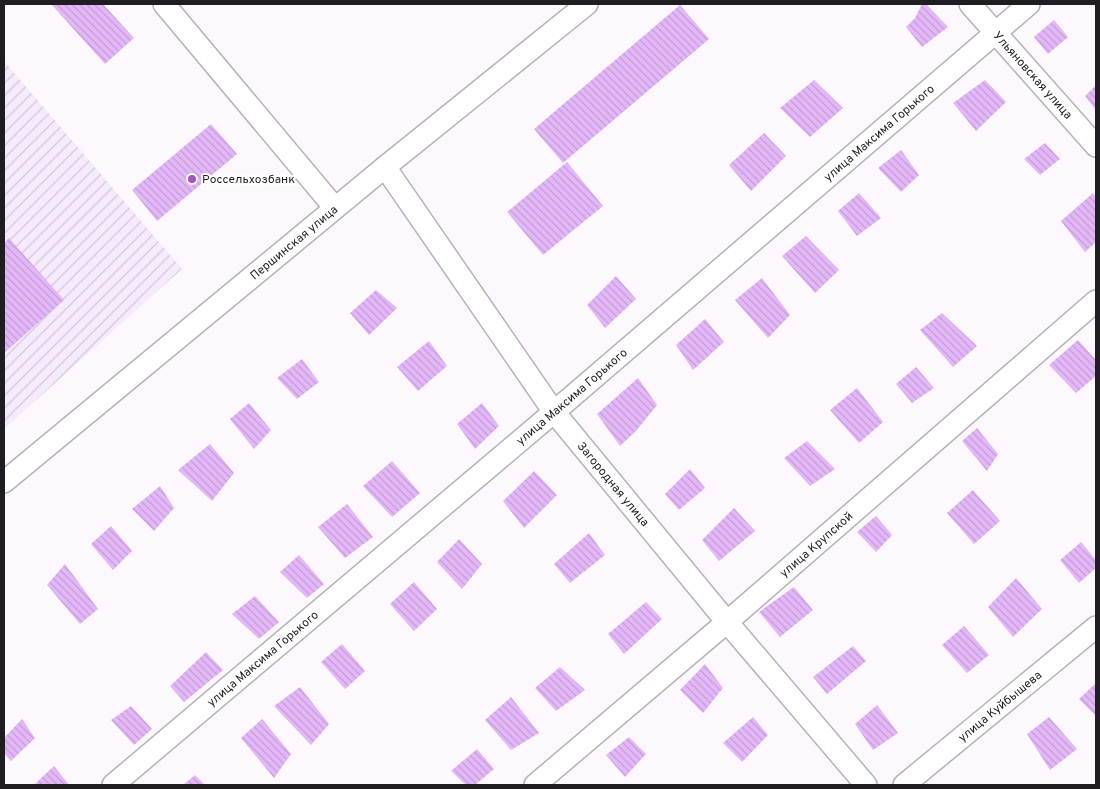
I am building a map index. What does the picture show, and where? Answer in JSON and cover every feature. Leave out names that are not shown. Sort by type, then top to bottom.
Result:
[{"type":"street","points":[[164,4],[335,208]]},
{"type":"street","name":"Першинская улица","points":[[4,482],[385,167],[587,4]]},
{"type":"street","name":"Ульяновская улица","points":[[970,4],[1096,146]]},
{"type":"street","name":"улица Максима Горького","points":[[113,785],[554,412],[1029,4]]},
{"type":"street","name":"Загородная улица","points":[[385,167],[554,412],[727,622],[866,785]]},
{"type":"street","name":"улица Крупской","points":[[535,785],[727,622],[1096,301]]},
{"type":"street","name":"улица Куйбышева","points":[[904,785],[1096,627]]},
{"type":"shaded area","points":[[4,61],[182,269],[4,429]]},
{"type":"building","points":[[51,4],[103,4],[134,38],[105,64]]},
{"type":"building","points":[[922,4],[926,4],[948,27],[922,47],[906,27],[915,18]]},
{"type":"building","points":[[680,5],[709,39],[563,163],[534,129]]},
{"type":"building","points":[[1054,20],[1068,37],[1048,54],[1034,37]]},
{"type":"building","points":[[814,80],[843,108],[810,137],[780,108]]},
{"type":"building","points":[[985,80],[1006,102],[976,131],[953,103]]},
{"type":"building","points":[[1096,85],[1096,110],[1085,96]]},
{"type":"building","points":[[211,124],[237,154],[157,221],[132,190]]},
{"type":"building","points":[[764,133],[786,156],[751,191],[729,165]]},
{"type":"building","points":[[1045,143],[1060,159],[1040,175],[1024,159]]},
{"type":"building","points":[[901,150],[919,175],[901,192],[878,168]]},
{"type":"building","points":[[567,162],[603,206],[543,255],[507,212]]},
{"type":"building","points":[[859,193],[881,218],[857,236],[838,211]]},
{"type":"building","points":[[1093,193],[1096,198],[1096,242],[1085,252],[1061,221]]},
{"type":"building","points":[[806,236],[839,270],[815,293],[782,256]]},
{"type":"building","points":[[9,238],[64,300],[4,353],[4,243]]},
{"type":"building","points":[[616,276],[636,299],[605,328],[587,305]]},
{"type":"building","points":[[762,278],[790,315],[768,338],[735,300]]},
{"type":"building","points":[[376,290],[397,308],[369,335],[350,313]]},
{"type":"building","points":[[942,313],[977,346],[953,367],[920,330]]},
{"type":"building","points":[[705,319],[724,342],[693,370],[676,345]]},
{"type":"building","points":[[1078,340],[1096,360],[1096,376],[1076,393],[1049,365]]},
{"type":"building","points":[[429,341],[447,366],[418,391],[397,367]]},
{"type":"building","points":[[302,359],[319,382],[297,399],[277,378]]},
{"type":"building","points":[[916,367],[934,388],[912,403],[896,384]]},
{"type":"building","points":[[638,378],[657,405],[636,431],[620,446],[597,414]]},
{"type":"building","points":[[857,388],[883,422],[859,443],[830,410]]},
{"type":"building","points":[[249,403],[271,430],[254,449],[230,419]]},
{"type":"building","points":[[482,403],[499,426],[475,449],[457,424]]},
{"type":"building","points":[[977,428],[998,454],[987,471],[962,441]]},
{"type":"building","points":[[807,441],[835,469],[810,486],[784,458]]},
{"type":"building","points":[[210,444],[234,473],[212,501],[178,470]]},
{"type":"building","points":[[392,461],[420,493],[392,517],[363,486]]},
{"type":"building","points":[[690,469],[705,488],[679,510],[665,494]]},
{"type":"building","points":[[534,471],[557,495],[524,528],[503,501]]},
{"type":"building","points":[[160,486],[174,508],[154,531],[132,509]]},
{"type":"building","points":[[973,490],[1000,521],[974,544],[947,513]]},
{"type":"building","points":[[347,504],[373,537],[345,558],[318,527]]},
{"type":"building","points":[[734,508],[755,531],[719,561],[702,540]]},
{"type":"building","points":[[876,516],[892,535],[876,552],[857,532]]},
{"type":"building","points":[[111,526],[132,551],[113,570],[91,544]]},
{"type":"building","points":[[589,533],[605,555],[570,583],[554,564]]},
{"type":"building","points":[[459,539],[482,564],[462,589],[437,562]]},
{"type":"building","points":[[1081,542],[1096,560],[1096,568],[1079,583],[1060,560]]},
{"type":"building","points":[[299,555],[324,584],[307,598],[280,572]]},
{"type":"building","points":[[65,564],[98,609],[80,624],[47,585]]},
{"type":"building","points":[[1016,578],[1042,609],[1013,637],[988,607]]},
{"type":"building","points":[[414,582],[437,609],[414,631],[390,604]]},
{"type":"building","points":[[794,587],[813,610],[780,637],[759,612]]},
{"type":"building","points":[[255,596],[279,622],[259,639],[232,614]]},
{"type":"building","points":[[646,602],[662,619],[624,654],[608,634]]},
{"type":"building","points":[[964,626],[989,655],[967,673],[942,645]]},
{"type":"building","points":[[342,644],[365,671],[345,689],[321,662]]},
{"type":"building","points":[[853,646],[866,661],[827,694],[813,677]]},
{"type":"building","points":[[206,652],[223,670],[184,702],[170,686]]},
{"type":"building","points":[[705,664],[723,688],[703,713],[680,690]]},
{"type":"building","points":[[560,667],[585,690],[556,711],[535,688]]},
{"type":"building","points":[[1096,683],[1096,716],[1079,699]]},
{"type":"building","points":[[300,687],[329,724],[311,745],[274,706]]},
{"type":"building","points":[[511,697],[539,733],[511,750],[485,720]]},
{"type":"building","points":[[877,705],[898,733],[873,750],[855,724]]},
{"type":"building","points":[[131,706],[152,729],[134,745],[111,720]]},
{"type":"building","points":[[753,717],[768,735],[742,762],[723,743]]},
{"type":"building","points":[[1049,717],[1077,749],[1050,770],[1027,734]]},
{"type":"building","points":[[22,719],[35,738],[11,761],[4,753],[4,738]]},
{"type":"building","points":[[262,719],[291,754],[274,778],[241,738]]},
{"type":"building","points":[[629,737],[646,754],[625,777],[606,755]]},
{"type":"building","points":[[477,749],[494,769],[475,785],[466,785],[451,771]]},
{"type":"building","points":[[54,766],[69,785],[34,785],[40,779]]},
{"type":"building","points":[[195,775],[205,785],[183,785]]},
{"type":"place","name":"Россельхозбанк","points":[[192,179]]}]
